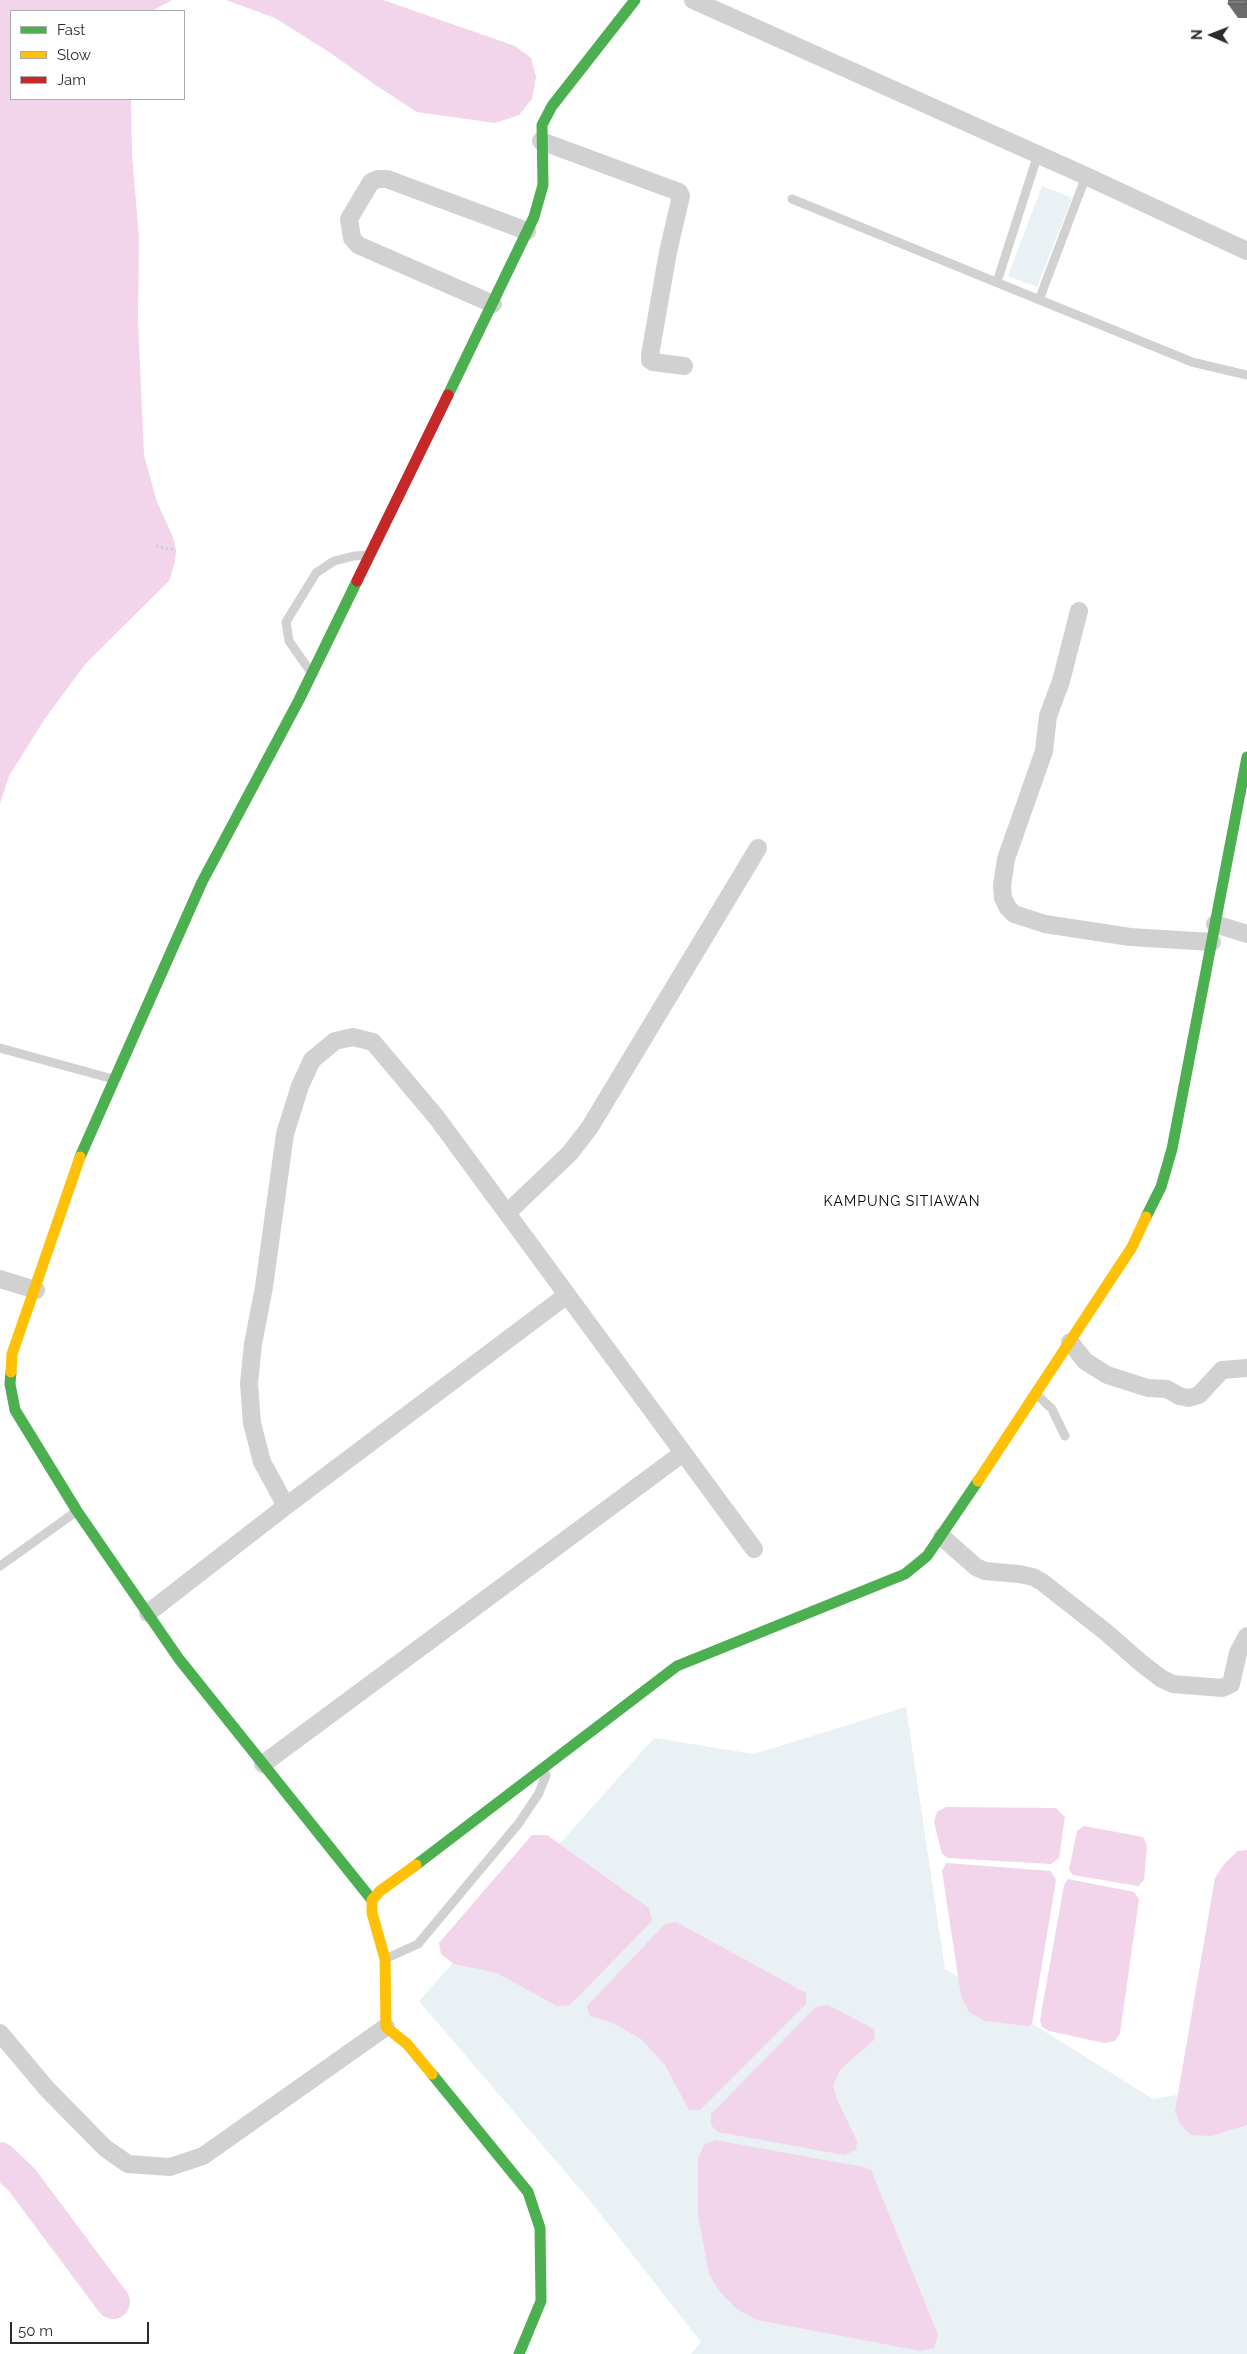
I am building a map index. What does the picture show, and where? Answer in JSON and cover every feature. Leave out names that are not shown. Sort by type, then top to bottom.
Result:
[{"type":"street","points":[[519,2354],[542,2301],[540,2228],[528,2192],[406,2044],[386,2027],[385,1959],[372,1913],[372,1900],[179,1659],[77,1511],[15,1410],[10,1384],[7,1343],[36,1290],[81,1154],[202,882],[312,674],[534,217],[543,185],[542,125],[552,106],[635,0]]},
{"type":"street","points":[[693,0],[1038,154],[1247,251]]},
{"type":"street","points":[[541,142],[679,192],[681,196],[668,252],[650,360],[684,366]]},
{"type":"street","points":[[493,304],[358,245],[352,238],[348,219],[371,182],[378,179],[387,179],[527,232]]},
{"type":"street","points":[[1079,611],[1061,681],[1048,716],[1044,751],[1006,859],[1002,886],[1003,898],[1008,908],[1014,914],[1045,924],[1130,937],[1212,942]]},
{"type":"street","points":[[372,1900],[677,1666],[905,1574],[927,1556],[942,1537],[1132,1247],[1160,1187],[1172,1149],[1247,757]]},
{"type":"street","points":[[507,1213],[570,1153],[590,1127],[758,848]]},
{"type":"street","points":[[1215,924],[1247,934]]},
{"type":"street","points":[[286,1506],[262,1462],[252,1423],[249,1383],[252,1344],[264,1287],[284,1134],[300,1086],[312,1060],[335,1040],[353,1037],[373,1042],[438,1118],[754,1549]]},
{"type":"street","points":[[0,1279],[36,1290]]},
{"type":"street","points":[[148,1613],[286,1506],[567,1295]]},
{"type":"street","points":[[1070,1342],[1085,1360],[1107,1375],[1148,1388],[1167,1389],[1179,1396],[1189,1398],[1199,1395],[1222,1370],[1247,1368]]},
{"type":"street","points":[[263,1764],[683,1453]]},
{"type":"street","points":[[942,1537],[976,1567],[984,1571],[1026,1576],[1042,1582],[1107,1633],[1141,1663],[1162,1679],[1173,1684],[1222,1688],[1231,1684],[1238,1653],[1247,1636]]},
{"type":"street","points":[[0,2032],[48,2089],[105,2148],[128,2164],[170,2166],[203,2156],[386,2027]]},
{"type":"lane","points":[[997,282],[1038,154]]},
{"type":"lane","points":[[1039,300],[1086,176]]},
{"type":"lane","points":[[792,199],[1192,362],[1247,375]]},
{"type":"lane","points":[[312,674],[289,641],[286,622],[316,573],[334,561],[354,556],[369,555]]},
{"type":"lane","points":[[0,1048],[114,1079]]},
{"type":"lane","points":[[1036,1394],[1052,1409],[1065,1436]]},
{"type":"lane","points":[[0,1566],[77,1511]]},
{"type":"lane","points":[[385,1959],[418,1944],[519,1823],[539,1793],[550,1763]]},
{"type":"path","points":[[156,546],[176,550]]},
{"type":"shaded area","points":[[0,0],[172,0],[154,10],[10,10],[10,100],[131,100],[132,154],[139,238],[138,320],[144,455],[157,502],[173,537],[176,550],[175,562],[169,581],[86,663],[44,720],[9,776],[0,804]]},
{"type":"shaded area","points":[[226,0],[383,0],[515,46],[531,58],[536,77],[532,99],[519,115],[495,123],[417,112],[275,18]]},
{"type":"shaded area","points":[[1042,186],[1072,198],[1037,287],[1008,276]]},
{"type":"shaded area","points":[[906,1707],[945,1969],[1153,2099],[1247,2083],[1247,2354],[691,2354],[701,2342],[591,2202],[419,2001],[654,1738],[754,1754]]},
{"type":"shaded area","points":[[946,1807],[1056,1808],[1065,1817],[1059,1858],[1051,1864],[948,1858],[942,1854],[934,1822],[937,1812]]},
{"type":"shaded area","points":[[1084,1826],[1143,1837],[1147,1846],[1144,1880],[1138,1886],[1073,1875],[1069,1870],[1077,1831]]},
{"type":"shaded area","points":[[532,1835],[547,1835],[649,1908],[652,1921],[570,2005],[557,2006],[497,1973],[454,1964],[441,1954],[439,1943]]},
{"type":"shaded area","points":[[1247,1850],[1247,2125],[1211,2136],[1191,2135],[1180,2124],[1175,2111],[1215,1878],[1225,1863],[1238,1851]]},
{"type":"shaded area","points":[[946,1863],[1051,1871],[1056,1880],[1032,2024],[1028,2026],[985,2021],[969,2012],[961,1996],[942,1871]]},
{"type":"shaded area","points":[[1068,1879],[1134,1892],[1139,1899],[1120,2033],[1115,2041],[1104,2043],[1049,2031],[1042,2027],[1040,2020],[1064,1885]]},
{"type":"shaded area","points":[[676,1922],[806,1993],[806,2004],[700,2110],[689,2110],[665,2065],[641,2039],[613,2023],[590,2016],[587,2006],[665,1924]]},
{"type":"shaded area","points":[[828,2005],[874,2029],[875,2039],[840,2070],[833,2085],[837,2100],[857,2141],[856,2150],[844,2155],[718,2132],[711,2125],[711,2114],[816,2007]]},
{"type":"shaded area","points":[[715,2140],[871,2170],[938,2335],[934,2348],[921,2351],[757,2320],[737,2309],[721,2293],[709,2274],[698,2216],[698,2159],[704,2145]]},
{"type":"building","points":[[1229,0],[1247,0],[1247,4],[1228,4]]},
{"type":"waterway","points":[[0,2159],[22,2180],[113,2302]]},
{"type":"traffic: fast","points":[[448,395],[534,217],[543,185],[542,125],[552,106],[635,0]]},
{"type":"traffic: fast","points":[[80,1157],[202,882],[299,700],[357,581]]},
{"type":"traffic: fast","points":[[1146,1217],[1161,1187],[1172,1149],[1247,757]]},
{"type":"traffic: fast","points":[[11,1372],[10,1384],[15,1410],[77,1511],[179,1659],[372,1900]]},
{"type":"traffic: fast","points":[[416,1865],[677,1666],[905,1574],[927,1556],[978,1481]]},
{"type":"traffic: fast","points":[[432,2074],[528,2192],[540,2228],[541,2301],[519,2354]]},
{"type":"traffic: slow","points":[[11,1372],[12,1354],[80,1157]]},
{"type":"traffic: slow","points":[[978,1481],[1132,1247],[1146,1217]]},
{"type":"traffic: slow","points":[[416,1865],[380,1891],[372,1900],[372,1913],[385,1959],[386,2027],[407,2044],[432,2074]]},
{"type":"traffic: jam","points":[[357,581],[448,395]]},
{"type":"district","name":"KAMPUNG SITIAWAN","points":[[902,1202]]}]
